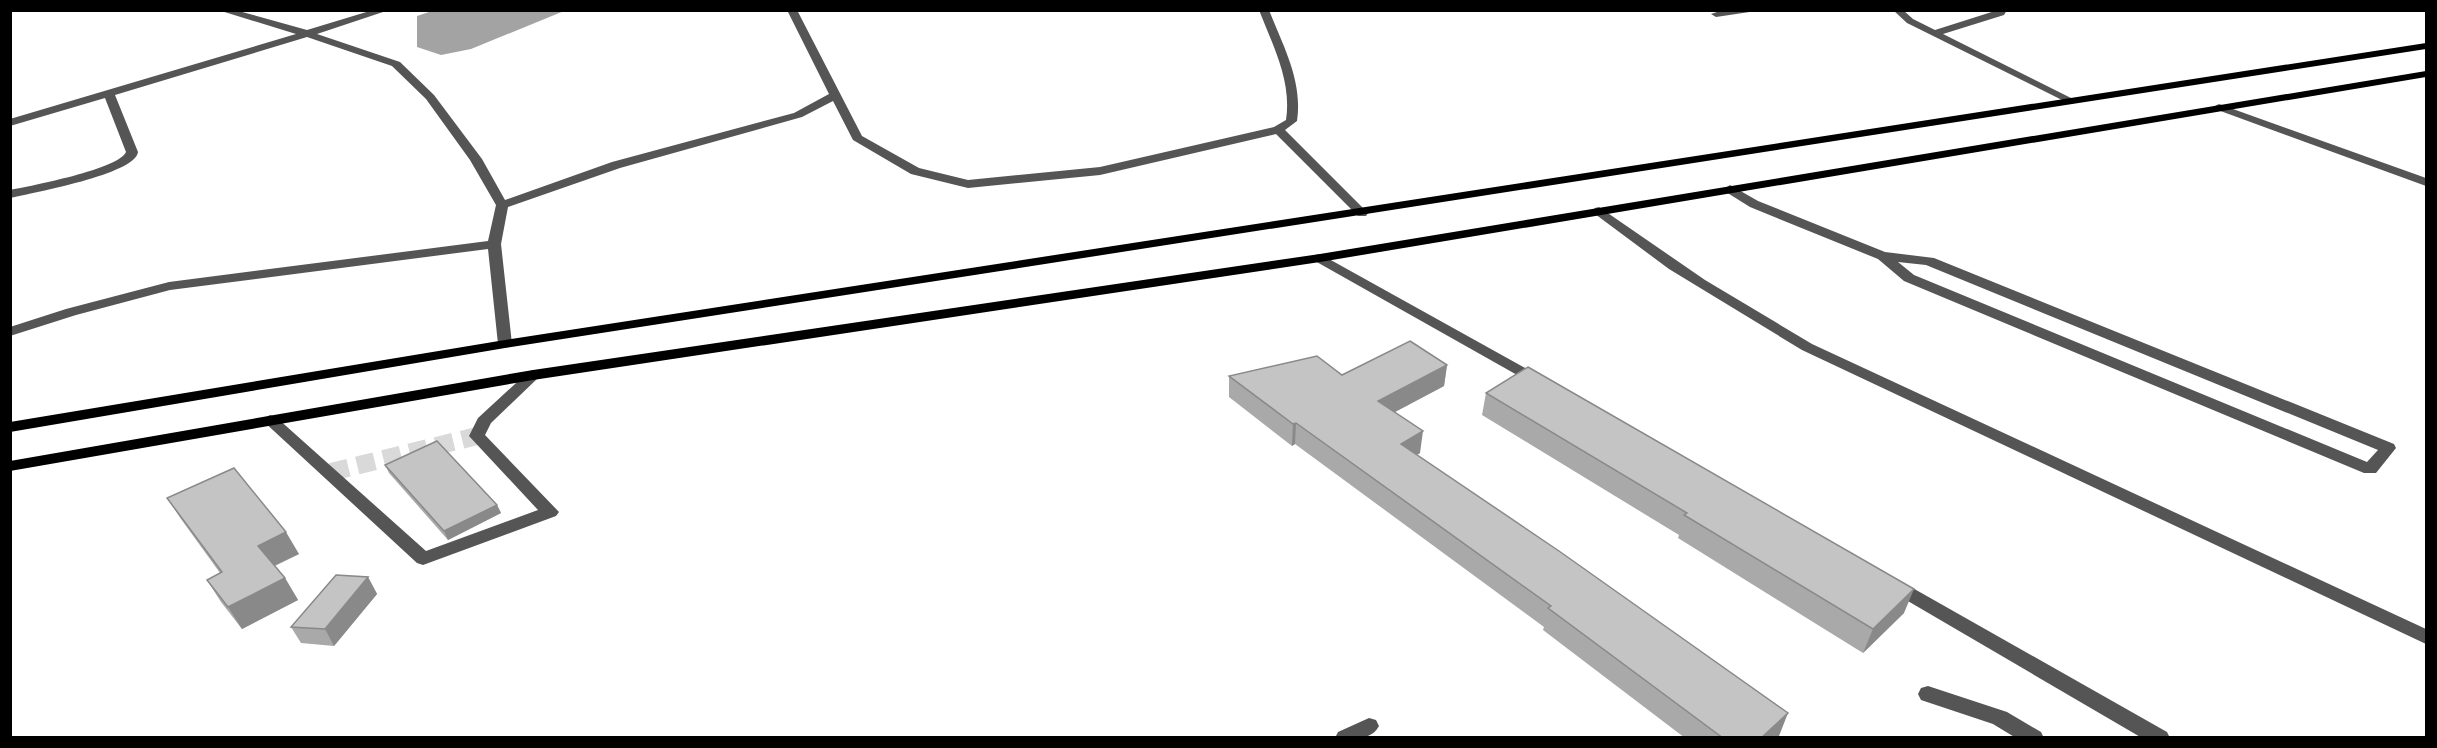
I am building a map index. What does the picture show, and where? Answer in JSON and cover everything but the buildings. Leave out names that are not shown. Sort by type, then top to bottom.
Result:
[{"type":"main road","points":[[10,427],[505,344],[1362,213],[2070,100],[2427,46]]},
{"type":"main road","points":[[10,466],[533,375],[1320,258],[2427,74]]},
{"type":"street","points":[[222,10],[309,34],[396,64],[430,97],[477,159],[502,205],[494,244],[505,344]]},
{"type":"street","points":[[10,123],[385,10]]},
{"type":"street","points":[[792,10],[857,138],[915,171],[968,184],[1100,171],[1278,130],[1291,121],[1295,108],[1287,72],[1264,10]]},
{"type":"street","points":[[1716,14],[1760,10]]},
{"type":"street","points":[[1897,10],[1910,21],[2070,100]]},
{"type":"street","points":[[1935,33],[2001,13],[2003,10]]},
{"type":"street","points":[[10,194],[129,161],[132,152],[109,94]]},
{"type":"street","points":[[502,205],[616,165],[798,115],[835,95]]},
{"type":"street","points":[[2219,107],[2427,182]]},
{"type":"street","points":[[1278,130],[1362,213]]},
{"type":"street","points":[[1730,189],[1754,204],[1883,256],[1929,261],[2388,448],[2370,469],[1910,278],[1883,256]]},
{"type":"street","points":[[1599,212],[1638,243],[1807,347],[2427,637]]},
{"type":"street","points":[[10,332],[71,312],[169,286],[494,244]]},
{"type":"street","points":[[1320,258],[1554,391]]},
{"type":"street","points":[[270,420],[423,559],[550,512],[477,436],[484,421],[533,375]]},
{"type":"street","points":[[1883,579],[2160,738]]},
{"type":"street","points":[[1928,694],[2000,718],[2034,738]]},
{"type":"street","points":[[1345,738],[1369,726]]},
{"type":"shaded area","points":[[432,11],[564,11],[471,49],[441,55],[417,47],[417,16]]},
{"type":"tunnel","points":[[331,472],[477,436]]}]
